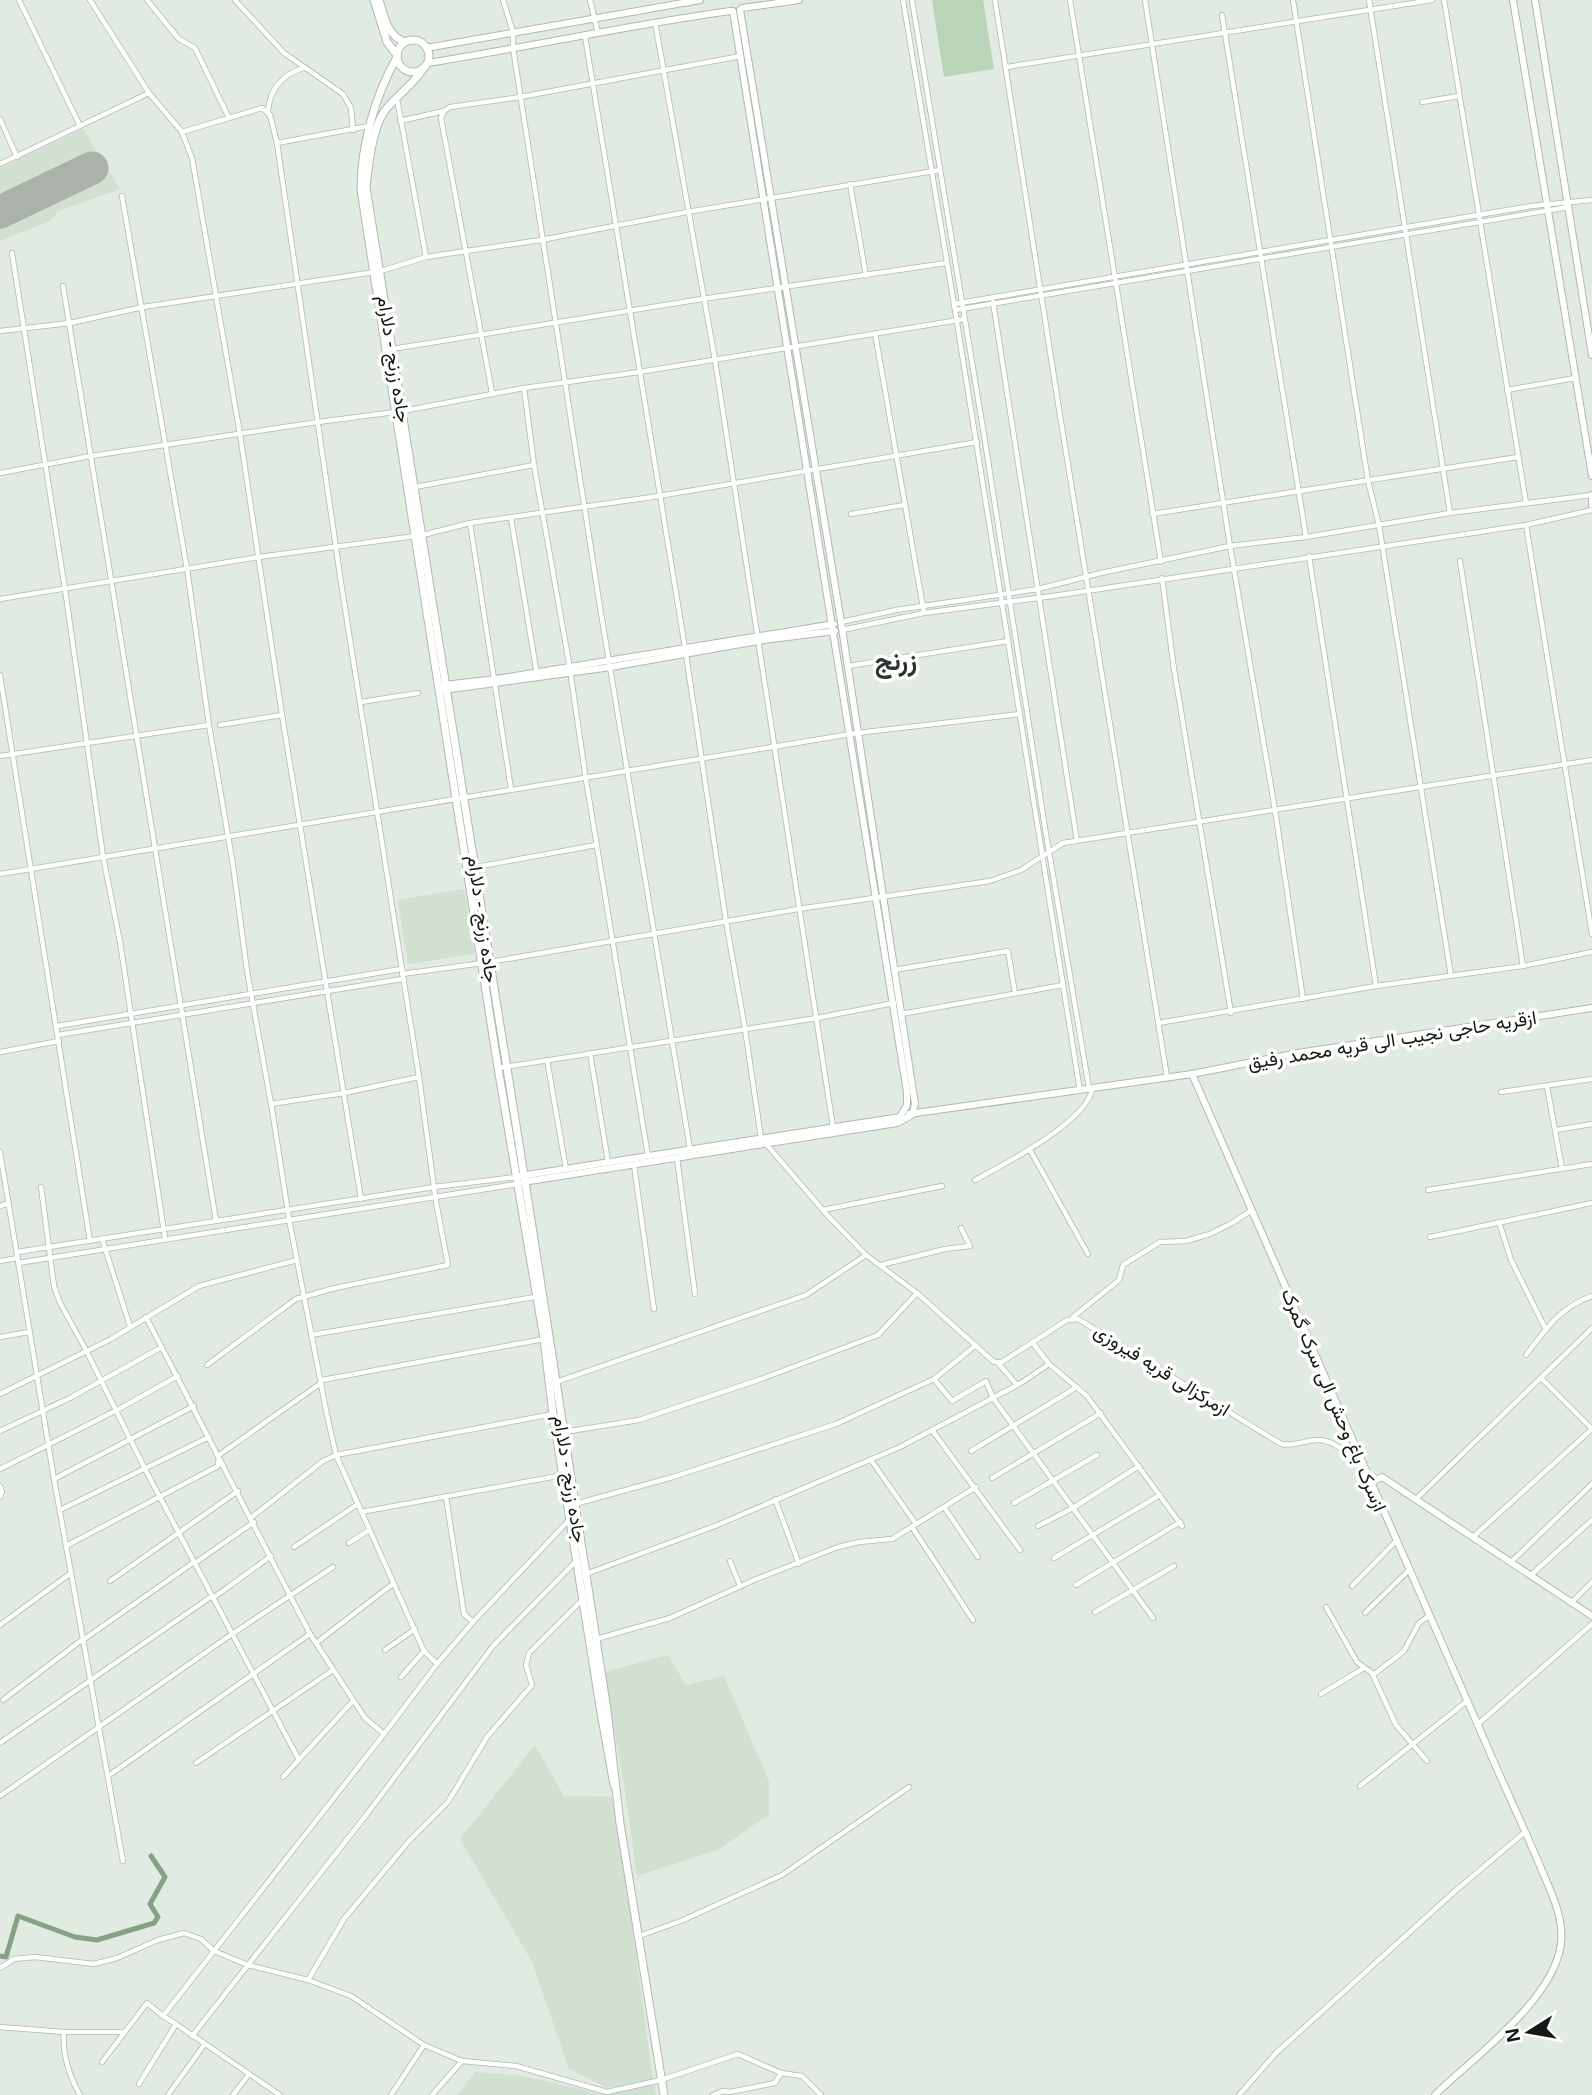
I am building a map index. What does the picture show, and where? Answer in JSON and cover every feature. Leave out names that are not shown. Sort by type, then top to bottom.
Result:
[{"type":"highway","points":[[376,0],[390,32],[399,40],[414,40],[426,48],[426,65],[417,72],[400,66],[397,56],[387,42],[376,0]]},
{"type":"highway","points":[[397,56],[405,42]]},
{"type":"highway","name":"جاده زرنج - دلارام","points":[[397,56],[370,125],[362,166],[361,190],[393,349],[399,412],[415,487],[418,535]]},
{"type":"highway","name":"جاده زرنج - دلارام","points":[[426,65],[418,78],[385,110],[380,119],[366,187],[502,1067],[563,1432],[664,2095]]},
{"type":"highway","name":"جاده زرنج - دلارام","points":[[461,799],[476,867],[486,962]]},
{"type":"highway","name":"جاده زرنج - دلارام","points":[[521,1179],[553,1414],[610,1773],[616,1789]]},
{"type":"main road","points":[[426,48],[700,0]]},
{"type":"main road","points":[[744,0],[736,10],[741,56],[749,84]]},
{"type":"main road","points":[[426,65],[655,22],[799,0]]},
{"type":"main road","points":[[1513,0],[1592,476]]},
{"type":"main road","points":[[1535,0],[1592,355]]},
{"type":"main road","points":[[521,1179],[677,1158],[900,1116],[907,1105],[896,1002],[880,898],[807,471],[788,348],[782,288],[749,84],[736,10],[726,2]]},
{"type":"main road","points":[[782,288],[796,346],[848,666],[853,734]]},
{"type":"main road","points":[[1592,495],[1592,508]]},
{"type":"main road","points":[[443,688],[841,626]]},
{"type":"main road","points":[[521,1179],[566,1168],[690,1149],[897,1123],[912,1115],[915,1104],[914,1090],[901,1014],[896,1002],[894,970],[880,898]]},
{"type":"main road","name":"ازقریه حاجی نجیب الی قریه محمد رفیق","points":[[912,1115],[1192,1074],[1298,1053],[1592,1008]]},
{"type":"main road","name":"ازسرک باغ وحش الی سرک گمرک","points":[[1192,1074],[1553,1895],[1561,1931],[1559,1954],[1544,1989],[1435,2095]]},
{"type":"main road","points":[[903,1113],[912,1115]]},
{"type":"main road","points":[[1370,1483],[1382,1477],[1592,1616]]},
{"type":"street","points":[[19,0],[80,126]]},
{"type":"street","points":[[90,0],[149,93],[182,132],[192,158],[240,434],[299,824],[361,1199]]},
{"type":"street","points":[[147,0],[179,39],[195,48],[229,118]]},
{"type":"street","points":[[234,0],[284,53],[343,94],[351,108],[353,130]]},
{"type":"street","points":[[503,0],[513,32],[513,48],[541,240],[557,323],[584,508],[690,1149]]},
{"type":"street","points":[[590,0],[598,34]]},
{"type":"street","points":[[903,0],[977,442],[1080,1091]]},
{"type":"street","points":[[912,0],[1049,852],[1091,1089],[1090,1100],[1060,1127],[1030,1150],[975,1180]]},
{"type":"street","points":[[995,0],[1167,1077]]},
{"type":"street","points":[[1070,0],[1161,562]]},
{"type":"street","points":[[1145,0],[1303,999]]},
{"type":"street","points":[[1293,0],[1368,481],[1379,525],[1451,975]]},
{"type":"street","points":[[1369,0],[1450,513]]},
{"type":"street","points":[[1007,67],[1432,0]]},
{"type":"street","points":[[1444,0],[1526,503]]},
{"type":"street","points":[[1222,15],[1306,537]]},
{"type":"street","points":[[655,22],[702,299],[715,360],[833,1127]]},
{"type":"street","points":[[584,36],[594,83],[686,651],[726,921],[764,1141],[866,1255],[917,1293],[998,1363],[1017,1385]]},
{"type":"street","points":[[400,121],[444,111],[450,107],[520,97],[741,56]]},
{"type":"street","points":[[207,1365],[296,1299],[335,1288],[448,1265],[435,1197],[419,1077],[336,548],[277,143],[268,111],[269,100],[281,80],[303,68]]},
{"type":"street","points":[[0,164],[149,93]]},
{"type":"street","points":[[1422,102],[1460,96]]},
{"type":"street","points":[[397,99],[426,257]]},
{"type":"street","points":[[182,132],[262,108],[268,111]]},
{"type":"street","points":[[444,111],[442,118],[492,393]]},
{"type":"street","points":[[0,119],[17,156]]},
{"type":"street","points":[[277,143],[370,125]]},
{"type":"street","points":[[0,331],[70,323],[143,307],[377,271],[426,257],[541,240],[687,212],[940,170]]},
{"type":"street","points":[[850,184],[866,276]]},
{"type":"street","points":[[122,196],[187,569],[209,726],[289,1219],[335,1455],[424,1651],[437,1664]]},
{"type":"street","points":[[963,305],[1041,296],[1187,268],[1332,248],[1479,223],[1592,200]]},
{"type":"street","points":[[1261,256],[1478,216],[1546,208]]},
{"type":"street","points":[[12,253],[65,589],[103,856],[131,1014],[165,1238]]},
{"type":"street","points":[[393,349],[480,333],[946,263]]},
{"type":"street","points":[[955,307],[1114,276],[1187,268]]},
{"type":"street","points":[[63,286],[216,1221]]},
{"type":"street","points":[[993,302],[1077,841]]},
{"type":"street","points":[[0,473],[91,456],[399,412],[492,393],[965,319]]},
{"type":"street","points":[[875,333],[924,613]]},
{"type":"street","points":[[1507,390],[1575,378]]},
{"type":"street","points":[[524,388],[534,465],[648,1156]]},
{"type":"street","points":[[0,599],[259,557],[418,535],[470,523],[584,508],[977,442]]},
{"type":"street","points":[[1152,514],[1518,457]]},
{"type":"street","points":[[415,487],[534,465]]},
{"type":"street","points":[[841,626],[1002,603],[1038,589],[1086,577],[1230,547],[1450,513],[1592,495]]},
{"type":"street","points":[[851,514],[904,505]]},
{"type":"street","points":[[841,626],[923,606],[1000,595],[1010,598],[1039,598],[1526,525],[1592,508]]},
{"type":"street","points":[[511,518],[537,674]]},
{"type":"street","points":[[470,523],[511,789]]},
{"type":"street","points":[[1526,525],[1592,934]]},
{"type":"street","points":[[1309,556],[1376,986]]},
{"type":"street","points":[[1460,561],[1523,966]]},
{"type":"street","points":[[1162,578],[1198,822],[1231,1013]]},
{"type":"street","points":[[848,666],[1008,641]]},
{"type":"street","points":[[0,675],[90,1241]]},
{"type":"street","points":[[361,702],[418,693]]},
{"type":"street","points":[[0,874],[853,734],[1020,714]]},
{"type":"street","points":[[220,725],[282,715]]},
{"type":"street","points":[[0,757],[209,726]]},
{"type":"street","points":[[57,1026],[325,981],[486,962],[798,909],[989,881],[1021,870],[1063,843],[1592,760]]},
{"type":"street","points":[[476,867],[596,845]]},
{"type":"street","points":[[894,970],[1007,951],[1015,993]]},
{"type":"street","points":[[1158,1023],[1231,1013],[1376,986],[1523,966],[1592,952]]},
{"type":"street","points":[[0,1052],[132,1023],[327,991],[402,974]]},
{"type":"street","points":[[901,1014],[1063,985]]},
{"type":"street","points":[[502,1067],[817,1018],[896,1002]]},
{"type":"street","points":[[590,1053],[608,1162]]},
{"type":"street","points":[[547,1060],[566,1168]]},
{"type":"street","points":[[271,1104],[344,1093],[419,1077]]},
{"type":"street","points":[[1502,1093],[1592,1079]]},
{"type":"street","points":[[1547,1086],[1562,1169]]},
{"type":"street","points":[[1556,1130],[1592,1124]]},
{"type":"street","points":[[1030,1150],[1088,1254]]},
{"type":"street","points":[[0,1152],[36,1376],[123,1861]]},
{"type":"street","points":[[677,1158],[695,1294]]},
{"type":"street","points":[[1428,1190],[1592,1164]]},
{"type":"street","points":[[634,1165],[654,1309]]},
{"type":"street","points":[[17,1258],[49,1247],[434,1187],[521,1179]]},
{"type":"street","points":[[0,1261],[50,1257],[435,1197],[521,1179]]},
{"type":"street","points":[[823,1210],[942,1186]]},
{"type":"street","points":[[41,1188],[54,1286],[60,1303],[299,1760]]},
{"type":"street","points":[[0,1206],[9,1203]]},
{"type":"street","points":[[1430,1237],[1592,1203]]},
{"type":"street","points":[[1072,1318],[1119,1280],[1124,1265],[1154,1245],[1164,1241],[1186,1241],[1210,1234],[1252,1210]]},
{"type":"street","points":[[1499,1222],[1511,1261],[1546,1330]]},
{"type":"street","points":[[880,1265],[944,1249],[970,1246],[961,1228]]},
{"type":"street","points":[[102,1239],[130,1326]]},
{"type":"street","points":[[555,1382],[806,1295],[866,1255]]},
{"type":"street","points":[[0,1394],[111,1339],[199,1286],[297,1260]]},
{"type":"street","points":[[563,1432],[639,1420],[761,1379],[878,1335],[917,1293]]},
{"type":"street","points":[[311,1335],[535,1297]]},
{"type":"street","points":[[1527,1355],[1569,1306],[1592,1297]]},
{"type":"street","points":[[146,1317],[310,1633],[365,1718],[384,1734]]},
{"type":"street","name":"ازمرکزالی قریه فیروزی","points":[[998,1363],[1072,1318],[1078,1319],[1281,1444],[1290,1446],[1312,1440],[1328,1441],[1360,1461]]},
{"type":"street","points":[[1415,1499],[1592,1328]]},
{"type":"street","points":[[0,1338],[29,1332]]},
{"type":"street","points":[[66,1545],[218,1466],[219,1455],[321,1381],[544,1339]]},
{"type":"street","points":[[1032,1342],[1049,1364],[1077,1387],[1101,1413],[1181,1524],[1076,1585]]},
{"type":"street","points":[[574,1505],[673,1477],[836,1424],[934,1379],[976,1345]]},
{"type":"street","points":[[0,1431],[162,1347]]},
{"type":"street","points":[[585,1574],[715,1526],[871,1460],[993,1398],[1049,1364]]},
{"type":"street","points":[[0,1469],[178,1376]]},
{"type":"street","points":[[1474,1536],[1592,1429],[1541,1378]]},
{"type":"street","points":[[934,1379],[952,1401],[986,1381],[993,1398],[1153,1618]]},
{"type":"street","points":[[971,1451],[1077,1387]]},
{"type":"street","points":[[54,1479],[194,1406]]},
{"type":"street","points":[[992,1478],[1101,1413]]},
{"type":"street","points":[[4,1700],[83,1639],[253,1520],[323,1461],[335,1455],[553,1414]]},
{"type":"street","points":[[932,1430],[1020,1550]]},
{"type":"street","points":[[60,1510],[209,1437]]},
{"type":"street","points":[[1014,1503],[1097,1455]]},
{"type":"street","points":[[871,1460],[972,1620]]},
{"type":"street","points":[[1038,1526],[1073,1508],[1139,1466]]},
{"type":"street","points":[[361,1512],[563,1475]]},
{"type":"street","points":[[1511,1562],[1592,1484]]},
{"type":"street","points":[[0,1486],[0,1497]]},
{"type":"street","points":[[595,1640],[670,1618],[740,1586],[838,1547],[892,1539],[975,1487]]},
{"type":"street","points":[[110,1581],[238,1491]]},
{"type":"street","points":[[1054,1558],[1160,1495]]},
{"type":"street","points":[[446,1497],[464,1614],[472,1622]]},
{"type":"street","points":[[775,1499],[799,1564]]},
{"type":"street","points":[[294,1547],[358,1504]]},
{"type":"street","points":[[944,1507],[978,1557]]},
{"type":"street","points":[[163,2016],[437,1664],[472,1622],[570,1519]]},
{"type":"street","points":[[1530,1576],[1592,1520]]},
{"type":"street","points":[[349,1542],[369,1530]]},
{"type":"street","points":[[1352,1587],[1396,1541]]},
{"type":"street","points":[[0,1744],[271,1556]]},
{"type":"street","points":[[192,2036],[367,1814],[493,1646],[577,1559]]},
{"type":"street","points":[[730,1561],[740,1586]]},
{"type":"street","points":[[1095,1612],[1174,1566]]},
{"type":"street","points":[[0,1796],[333,1567]]},
{"type":"street","points":[[1365,1613],[1409,1570]]},
{"type":"street","points":[[0,1625],[71,1573]]},
{"type":"street","points":[[316,1643],[394,1583]]},
{"type":"street","points":[[1570,1603],[1592,1583]]},
{"type":"street","points":[[307,1980],[344,1919],[409,1841],[448,1802],[486,1737],[532,1685],[526,1665],[529,1653],[583,1600]]},
{"type":"street","points":[[1325,1607],[1357,1662],[1370,1670],[1396,1725],[1427,1761]]},
{"type":"street","points":[[1373,1675],[1404,1651],[1417,1625],[1429,1616]]},
{"type":"street","points":[[1477,1725],[1592,1624]]},
{"type":"street","points":[[385,1650],[415,1629]]},
{"type":"street","points":[[107,1776],[310,1633]]},
{"type":"street","points":[[401,1676],[424,1651]]},
{"type":"street","points":[[1321,1694],[1363,1668]]},
{"type":"street","points":[[196,1763],[333,1670]]},
{"type":"street","points":[[282,1777],[353,1700]]},
{"type":"street","points":[[1360,1786],[1467,1701]]},
{"type":"street","points":[[639,1936],[681,1921],[782,1875],[909,1787]]},
{"type":"street","points":[[1239,2095],[1276,2053],[1454,1892],[1525,1832]]},
{"type":"street","points":[[0,1968],[14,1959],[35,1957],[94,1964],[184,1933],[201,1939],[214,1951],[248,1965],[307,1980],[351,1996],[424,2045],[462,2062],[516,2066],[607,2092],[661,2080],[738,2054],[780,2073],[802,2076],[821,2095]]},
{"type":"street","points":[[102,2062],[147,2003],[278,2095]]},
{"type":"street","points":[[139,2084],[176,2024]]},
{"type":"street","points":[[0,2027],[64,2032],[124,2032]]},
{"type":"street","points":[[64,2032],[64,2054],[72,2082],[80,2095]]},
{"type":"street","points":[[168,2095],[204,2045]]},
{"type":"street","points":[[391,2095],[424,2045]]},
{"type":"street","points":[[432,2095],[462,2062]]},
{"type":"street","points":[[713,2095],[775,2083],[780,2073]]},
{"type":"street","points":[[233,2095],[249,2074]]},
{"type":"shaded area","points":[[83,129],[120,189],[58,211],[50,221],[0,241],[0,168]]},
{"type":"shaded area","points":[[464,889],[475,954],[408,964],[398,900]]},
{"type":"shaded area","points":[[668,1655],[686,1685],[724,1676],[769,1782],[769,1814],[720,1849],[637,1876],[604,1672]]},
{"type":"shaded area","points":[[535,1745],[564,1796],[612,1797],[653,2080],[607,2088],[569,2069],[532,1962],[460,1839]]},
{"type":"shaded area","points":[[475,2072],[518,2075],[606,2095],[457,2095]]},
{"type":"shaded area","points":[[654,2085],[656,2095],[606,2095]]},
{"type":"green space","points":[[932,0],[983,0],[994,69],[944,77]]},
{"type":"waterway","points":[[0,1956],[6,1957],[18,1916],[75,1937],[97,1940],[154,1923],[158,1917],[150,1904],[165,1877],[151,1856]]},
{"type":"runway","points":[[0,212],[92,168]]},
{"type":"district","name":"زرنج","points":[[896,661]]}]
